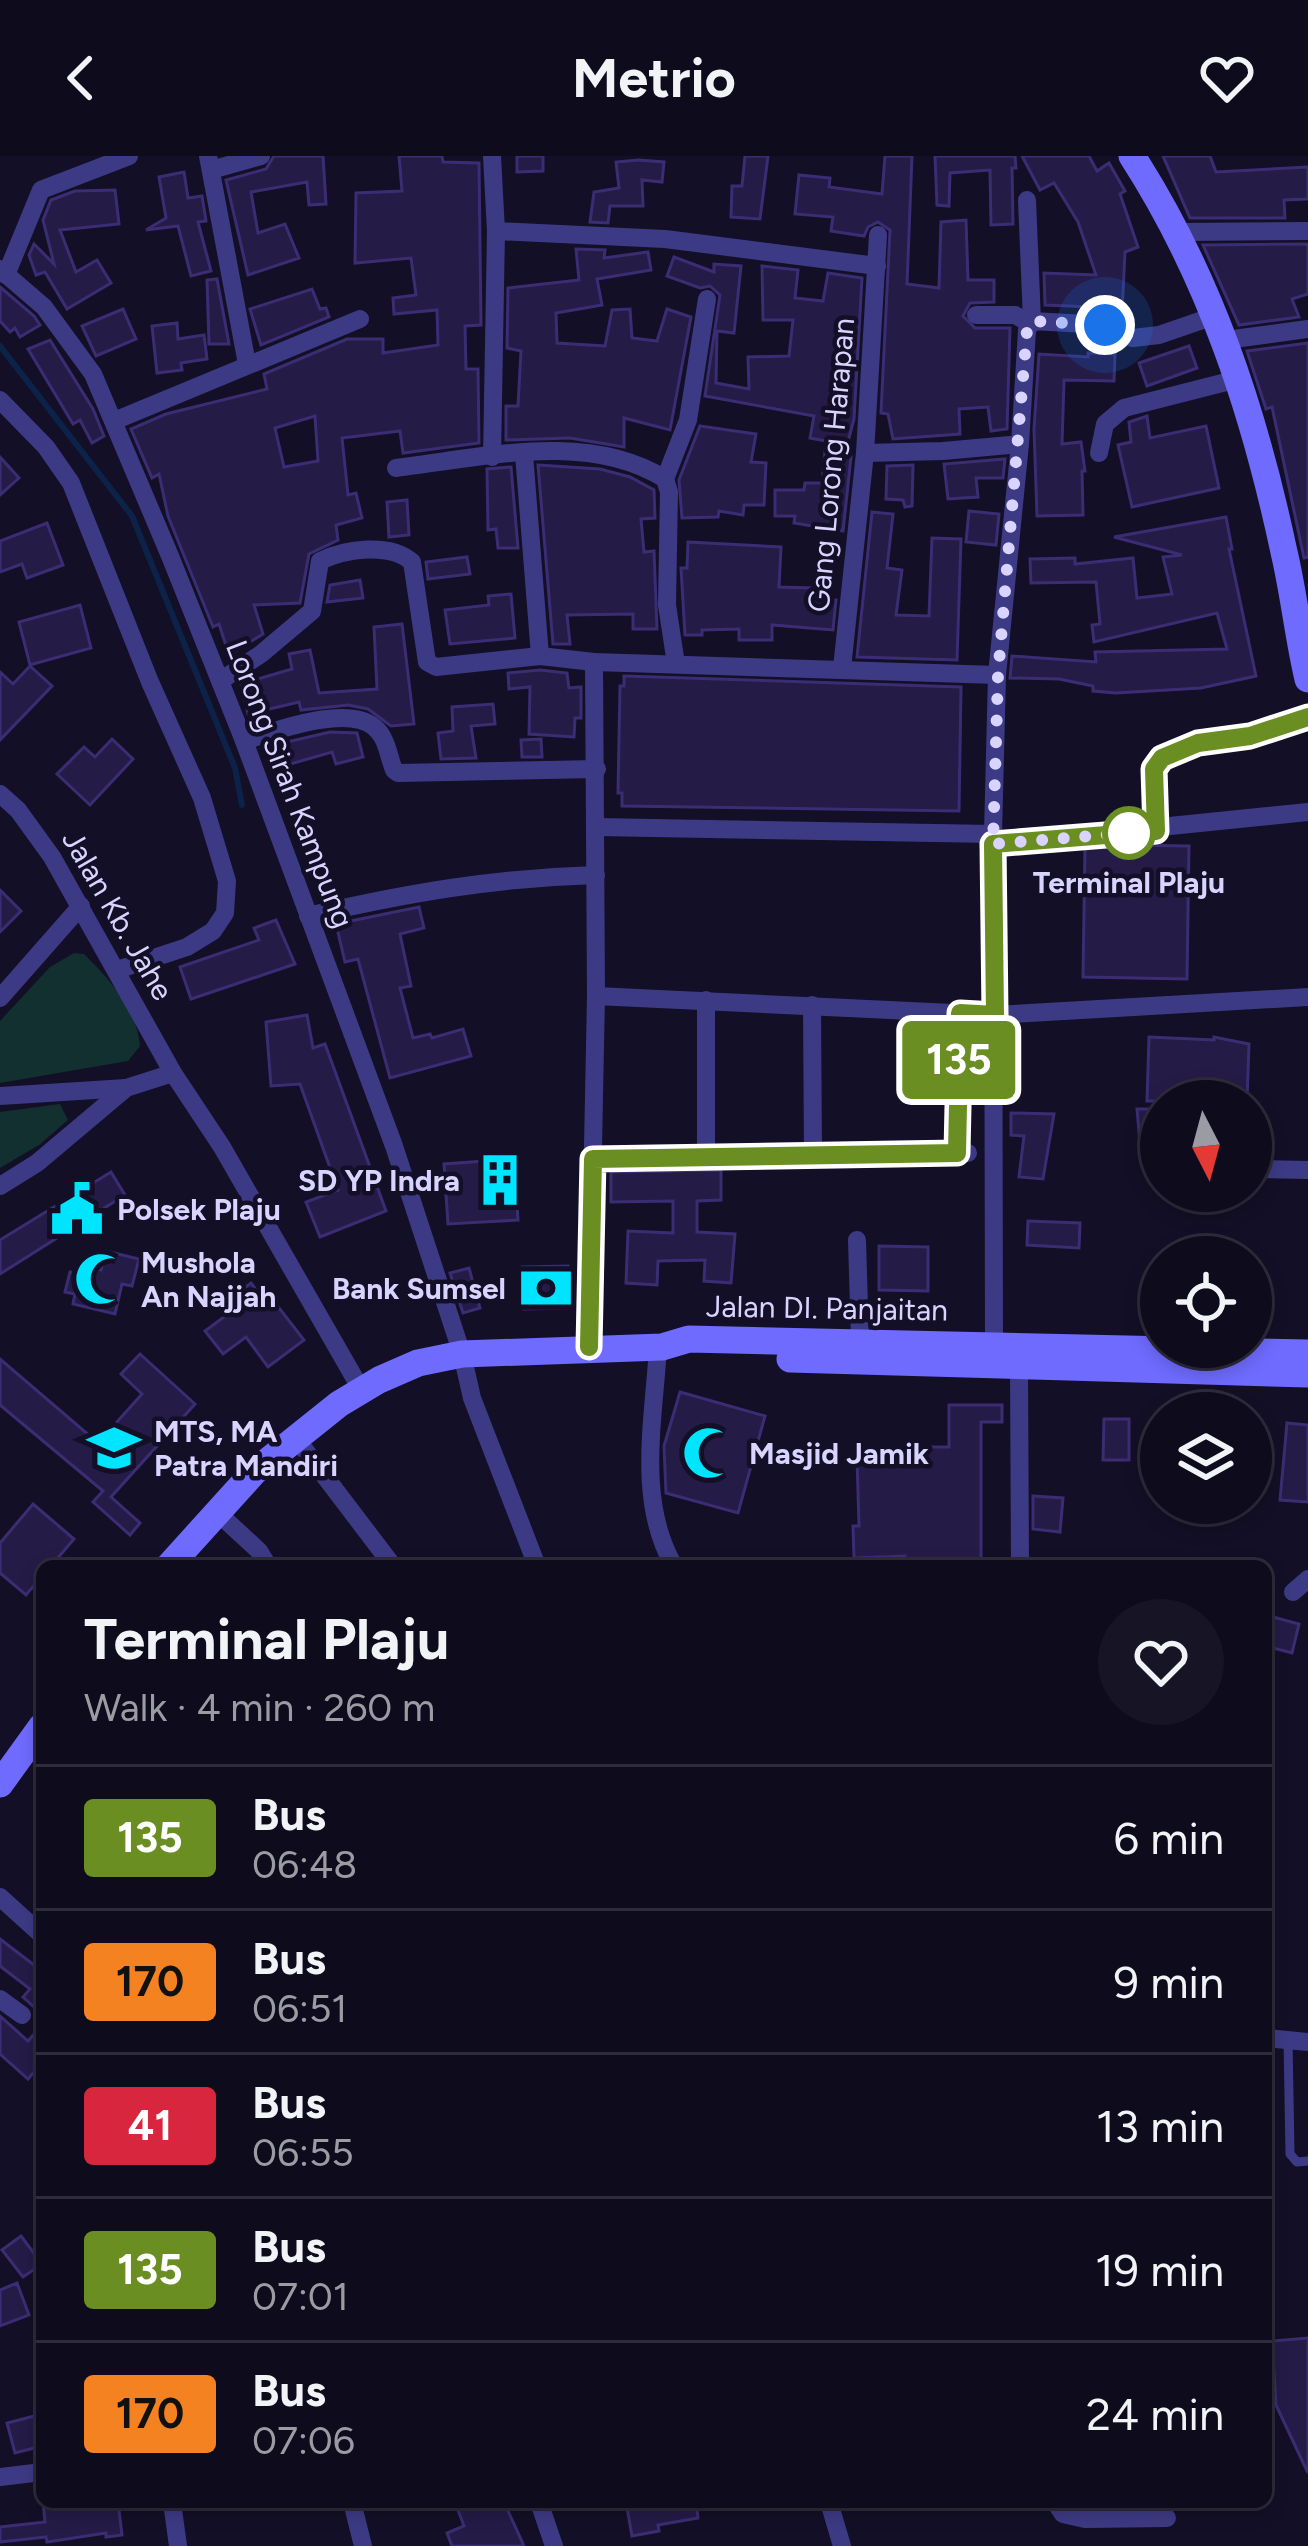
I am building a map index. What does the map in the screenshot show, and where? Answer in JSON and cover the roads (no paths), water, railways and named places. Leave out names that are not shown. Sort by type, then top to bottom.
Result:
[{"type":"main road","points":[[1132,156],[1180,232],[1221,327],[1296,553],[1308,679]]},
{"type":"main road","name":"Jalan DI. Panjaitan","points":[[175,1560],[254,1472],[295,1437],[362,1390],[418,1364],[463,1354],[660,1347],[689,1339],[1308,1353]]},
{"type":"main road","points":[[660,1347],[749,1358],[1308,1374]]},
{"type":"main road","points":[[0,1784],[36,1734]]},
{"type":"street","points":[[247,364],[209,163],[260,156]]},
{"type":"street","points":[[492,457],[493,156]]},
{"type":"street","points":[[3,272],[41,190],[135,157]]},
{"type":"street","points":[[994,1345],[993,839],[998,675],[1026,334],[1032,322],[1027,200]]},
{"type":"street","points":[[1180,232],[1308,230]]},
{"type":"street","points":[[496,231],[665,239],[877,266]]},
{"type":"street","name":"Gang Lorong Harapan","points":[[842,668],[865,453],[878,235]]},
{"type":"street","name":"Lorong Sirah Kampung","points":[[3,272],[44,307],[69,337],[114,421],[244,741],[394,1146],[463,1354],[472,1398],[535,1560]]},
{"type":"street","points":[[676,664],[667,605],[669,492],[665,479],[688,420],[707,298]]},
{"type":"street","points":[[976,315],[1105,325],[1133,338],[1221,327],[1308,329]]},
{"type":"street","points":[[114,421],[360,319]]},
{"type":"street","points":[[1099,453],[1106,424],[1124,408],[1238,379]]},
{"type":"street","points":[[0,400],[46,447],[71,483],[202,798],[227,881],[225,913],[205,938],[117,970]]},
{"type":"street","points":[[865,453],[1020,444]]},
{"type":"street","points":[[524,454],[540,656]]},
{"type":"street","points":[[396,468],[524,454],[596,454],[634,463],[665,479]]},
{"type":"street","points":[[220,680],[261,654],[311,610],[320,562],[369,550],[404,555],[412,562],[431,666],[540,656],[594,662],[998,675]]},
{"type":"street","points":[[589,1347],[596,996],[594,662]]},
{"type":"street","points":[[244,741],[302,722],[354,720],[375,728],[398,772],[597,769]]},
{"type":"street","name":"Jalan Kb. Jahe","points":[[0,794],[19,810],[52,857],[173,1073],[222,1147],[362,1390]]},
{"type":"street","points":[[597,827],[993,839],[1156,831],[1308,812]]},
{"type":"street","points":[[308,916],[447,886],[596,875]]},
{"type":"street","points":[[0,998],[81,906]]},
{"type":"street","points":[[596,996],[995,1015],[1308,997]]},
{"type":"street","points":[[706,1000],[706,1157]]},
{"type":"street","points":[[812,1005],[813,1156]]},
{"type":"street","points":[[593,1159],[962,1153],[960,1013]]},
{"type":"street","points":[[0,1096],[126,1088],[173,1073]]},
{"type":"street","points":[[0,1186],[37,1163],[126,1088]]},
{"type":"street","points":[[1272,1169],[1308,1170]]},
{"type":"street","points":[[857,1240],[860,1341]]},
{"type":"street","points":[[660,1347],[650,1496],[671,1560]]},
{"type":"street","points":[[1019,1368],[1020,1560]]},
{"type":"street","points":[[295,1437],[388,1560]]},
{"type":"street","points":[[219,1514],[265,1560]]},
{"type":"street","points":[[0,1897],[36,1930]]},
{"type":"street","points":[[0,2000],[22,2015]]},
{"type":"street","points":[[0,2477],[36,2473]]},
{"type":"street","points":[[173,2508],[178,2546]]},
{"type":"street","points":[[354,2508],[363,2546]]},
{"type":"street","points":[[541,2508],[554,2546]]},
{"type":"street","points":[[831,2508],[842,2546]]},
{"type":"street","points":[[1059,2508],[1063,2514],[1085,2519],[1167,2518]]},
{"type":"lane","points":[[1156,831],[1154,769],[1162,758],[1198,743],[1250,736],[1308,717]]},
{"type":"lane","points":[[1298,2041],[1290,2154],[1297,2162],[1308,2161]]},
{"type":"waterway","points":[[0,346],[132,516],[235,768],[242,805]]},
{"type":"place","name":"Terminal Plaju","points":[[1129,833]]},
{"type":"place","name":"SD YP Indra","points":[[500,1180]]},
{"type":"place","name":"Polsek Plaju","points":[[77,1209]]},
{"type":"place","name":"Mushola An Najjah","points":[[101,1279]]},
{"type":"place","name":"Bank Sumsel","points":[[546,1288]]},
{"type":"place","name":"MTS, MA Patra Mandiri","points":[[114,1448]]},
{"type":"place","name":"Masjid Jamik","points":[[709,1453]]}]
